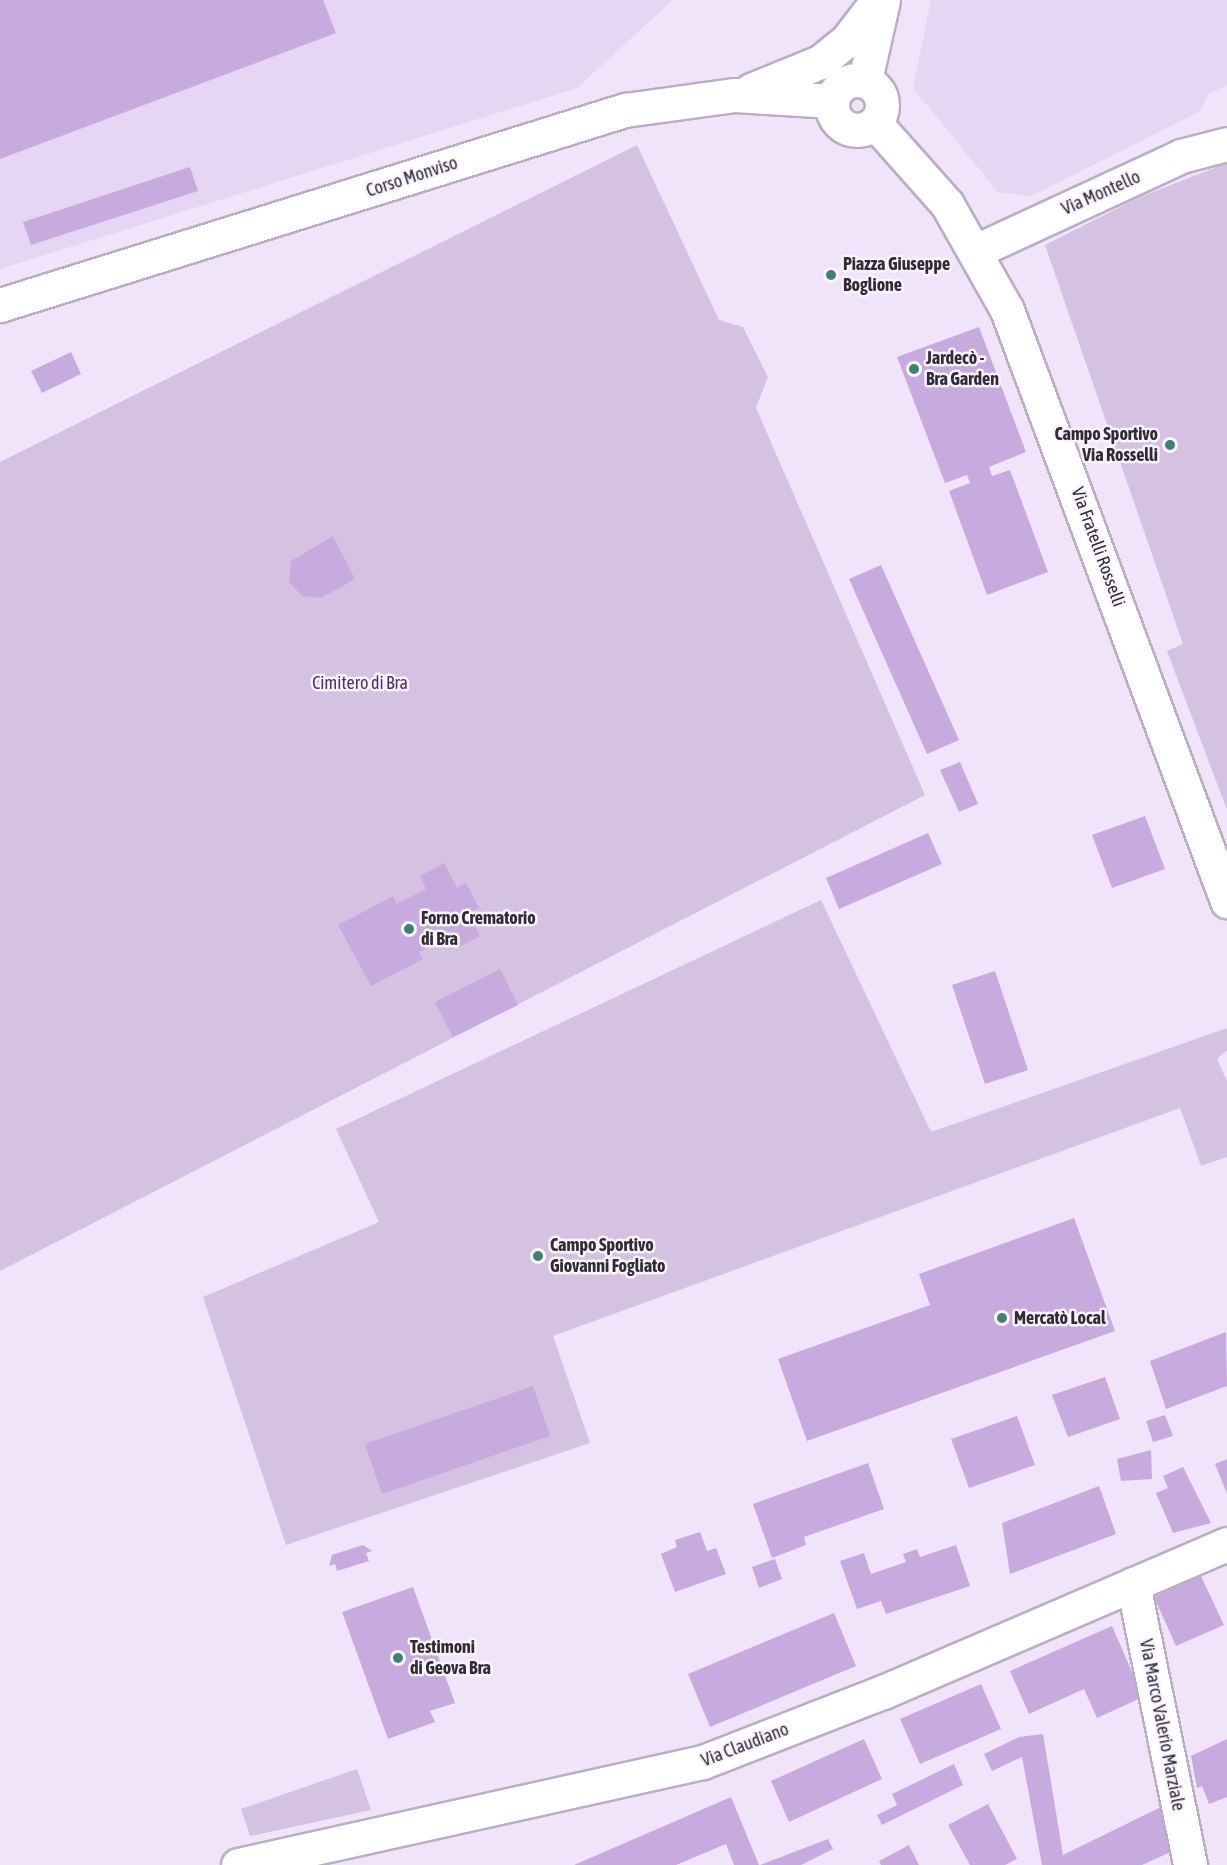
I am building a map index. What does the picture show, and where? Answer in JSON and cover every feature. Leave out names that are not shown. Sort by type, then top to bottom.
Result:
[{"type":"street","points":[[735,94],[820,62],[847,40],[878,0]]},
{"type":"street","points":[[865,80],[883,0]]},
{"type":"street","points":[[865,80],[882,99],[875,123],[861,130],[846,127],[834,117],[832,101],[847,81],[865,80]]},
{"type":"street","name":"Corso Monviso","points":[[0,306],[625,110],[735,94],[832,101]]},
{"type":"street","name":"Via Fratelli Rosselli","points":[[875,123],[907,152],[978,250],[1028,358],[1227,901]]},
{"type":"street","name":"Via Montello","points":[[978,250],[1181,156],[1227,144]]},
{"type":"street","name":"Via Claudiano","points":[[238,1865],[703,1762],[1227,1545]]},
{"type":"street","name":"Via Marco Valerio Marziale","points":[[1133,1584],[1190,1865]]},
{"type":"shaded area","points":[[0,0],[673,0],[577,88],[0,269]]},
{"type":"shaded area","points":[[931,0],[1227,0],[1227,85],[1208,94],[1200,111],[1031,196],[998,192],[913,88]]},
{"type":"green space","name":"Cimitero di Bra","points":[[637,145],[719,320],[743,327],[768,377],[756,408],[925,795],[0,1271],[0,462]]},
{"type":"green space","name":"Campo Sportivo Via Rosselli","points":[[1227,163],[1227,810],[1167,651],[1183,644],[1045,245],[1138,198]]},
{"type":"green space","name":"Campo Sportivo Giovanni Fogliato","points":[[821,900],[931,1132],[1227,1028],[1227,1050],[1217,1059],[1227,1081],[1227,1157],[1201,1166],[1180,1108],[553,1336],[590,1443],[286,1545],[203,1297],[379,1222],[336,1129]]},
{"type":"green space","points":[[357,1769],[371,1810],[250,1836],[241,1809]]},
{"type":"building","points":[[0,0],[323,0],[336,33],[0,159]]},
{"type":"building","points":[[190,167],[198,191],[31,245],[23,222]]},
{"type":"building","points":[[979,327],[1026,452],[989,467],[992,476],[1010,470],[1048,572],[987,595],[949,491],[970,483],[967,475],[945,483],[897,357]]},
{"type":"building","points":[[71,352],[81,374],[42,393],[31,371]]},
{"type":"building","points":[[333,536],[355,579],[321,598],[302,596],[289,582],[291,561]]},
{"type":"building","points":[[881,565],[959,740],[927,754],[849,579]]},
{"type":"building","points":[[960,762],[978,804],[959,812],[940,770]]},
{"type":"building","points":[[1145,816],[1165,869],[1112,888],[1092,835]]},
{"type":"building","points":[[928,833],[942,864],[839,909],[826,878]]},
{"type":"building","name":"Forno Crematorio di Bra","points":[[444,863],[457,888],[466,883],[479,908],[468,913],[480,936],[459,947],[452,934],[419,952],[423,959],[371,986],[338,925],[393,896],[397,904],[426,889],[420,876]]},
{"type":"building","points":[[500,969],[518,1005],[453,1037],[435,1002]]},
{"type":"building","points":[[995,971],[1028,1070],[985,1084],[952,985]]},
{"type":"building","name":"Mercatò Local","points":[[1074,1218],[1115,1331],[807,1441],[778,1359],[930,1305],[919,1274]]},
{"type":"building","points":[[1226,1332],[1227,1386],[1166,1409],[1150,1361]]},
{"type":"building","points":[[1105,1377],[1120,1419],[1068,1437],[1052,1395]]},
{"type":"building","points":[[533,1386],[550,1436],[382,1494],[365,1444]]},
{"type":"building","points":[[1165,1415],[1173,1436],[1153,1442],[1146,1421]]},
{"type":"building","points":[[1017,1416],[1035,1465],[969,1488],[951,1439]]},
{"type":"building","points":[[1151,1450],[1152,1479],[1121,1481],[1117,1459]]},
{"type":"building","points":[[1227,1459],[1227,1494],[1215,1464]]},
{"type":"building","points":[[868,1463],[884,1509],[804,1537],[806,1545],[772,1558],[753,1504]]},
{"type":"building","points":[[1183,1467],[1211,1523],[1173,1533],[1156,1493],[1168,1488],[1163,1476]]},
{"type":"building","points":[[1099,1486],[1116,1534],[1010,1574],[1002,1523]]},
{"type":"building","points":[[700,1532],[707,1551],[716,1548],[726,1574],[675,1592],[661,1554],[677,1547],[675,1540]]},
{"type":"building","points":[[363,1545],[372,1551],[366,1553],[369,1561],[337,1571],[335,1564],[329,1566],[332,1555]]},
{"type":"building","points":[[956,1545],[970,1586],[886,1614],[881,1601],[857,1609],[840,1561],[864,1553],[871,1574],[906,1562],[903,1554],[917,1549],[920,1557]]},
{"type":"building","points":[[775,1559],[782,1579],[759,1588],[752,1567]]},
{"type":"building","points":[[1201,1576],[1224,1625],[1176,1646],[1154,1597]]},
{"type":"building","name":"Testimoni di Geova Bra","points":[[413,1587],[455,1703],[430,1711],[435,1722],[388,1739],[342,1612]]},
{"type":"building","points":[[834,1613],[856,1666],[710,1727],[688,1674]]},
{"type":"building","points":[[1112,1626],[1143,1697],[1097,1718],[1084,1689],[1029,1714],[1010,1671]]},
{"type":"building","points":[[981,1684],[1001,1729],[920,1764],[900,1719]]},
{"type":"building","points":[[1043,1734],[1063,1855],[1165,1805],[1173,1851],[1142,1865],[1042,1865],[1022,1757],[992,1771],[984,1754],[1019,1737]]},
{"type":"building","points":[[864,1739],[882,1779],[789,1822],[771,1781]]},
{"type":"building","points":[[1227,1739],[1227,1797],[1209,1804],[1202,1786],[1197,1788],[1191,1756]]},
{"type":"building","points":[[954,1764],[963,1785],[882,1825],[877,1815],[897,1805],[892,1794]]},
{"type":"building","points":[[731,1797],[759,1865],[734,1865],[726,1844],[676,1865],[574,1865]]},
{"type":"building","points":[[988,1804],[1017,1859],[1005,1865],[970,1865],[948,1825]]},
{"type":"building","points":[[828,1839],[833,1849],[801,1865],[760,1865]]},
{"type":"building","points":[[909,1845],[919,1865],[881,1865],[879,1861]]},
{"type":"place","name":"Piazza Giuseppe Boglione","points":[[831,275]]},
{"type":"place","name":"Jardecò - Bra Garden","points":[[914,369]]},
{"type":"place","name":"Campo Sportivo Via Rosselli","points":[[1170,445]]},
{"type":"place","name":"Forno Crematorio di Bra","points":[[409,929]]},
{"type":"place","name":"Campo Sportivo Giovanni Fogliato","points":[[538,1256]]},
{"type":"place","name":"Mercatò Local","points":[[1002,1318]]},
{"type":"place","name":"Testimoni di Geova Bra","points":[[398,1658]]}]
